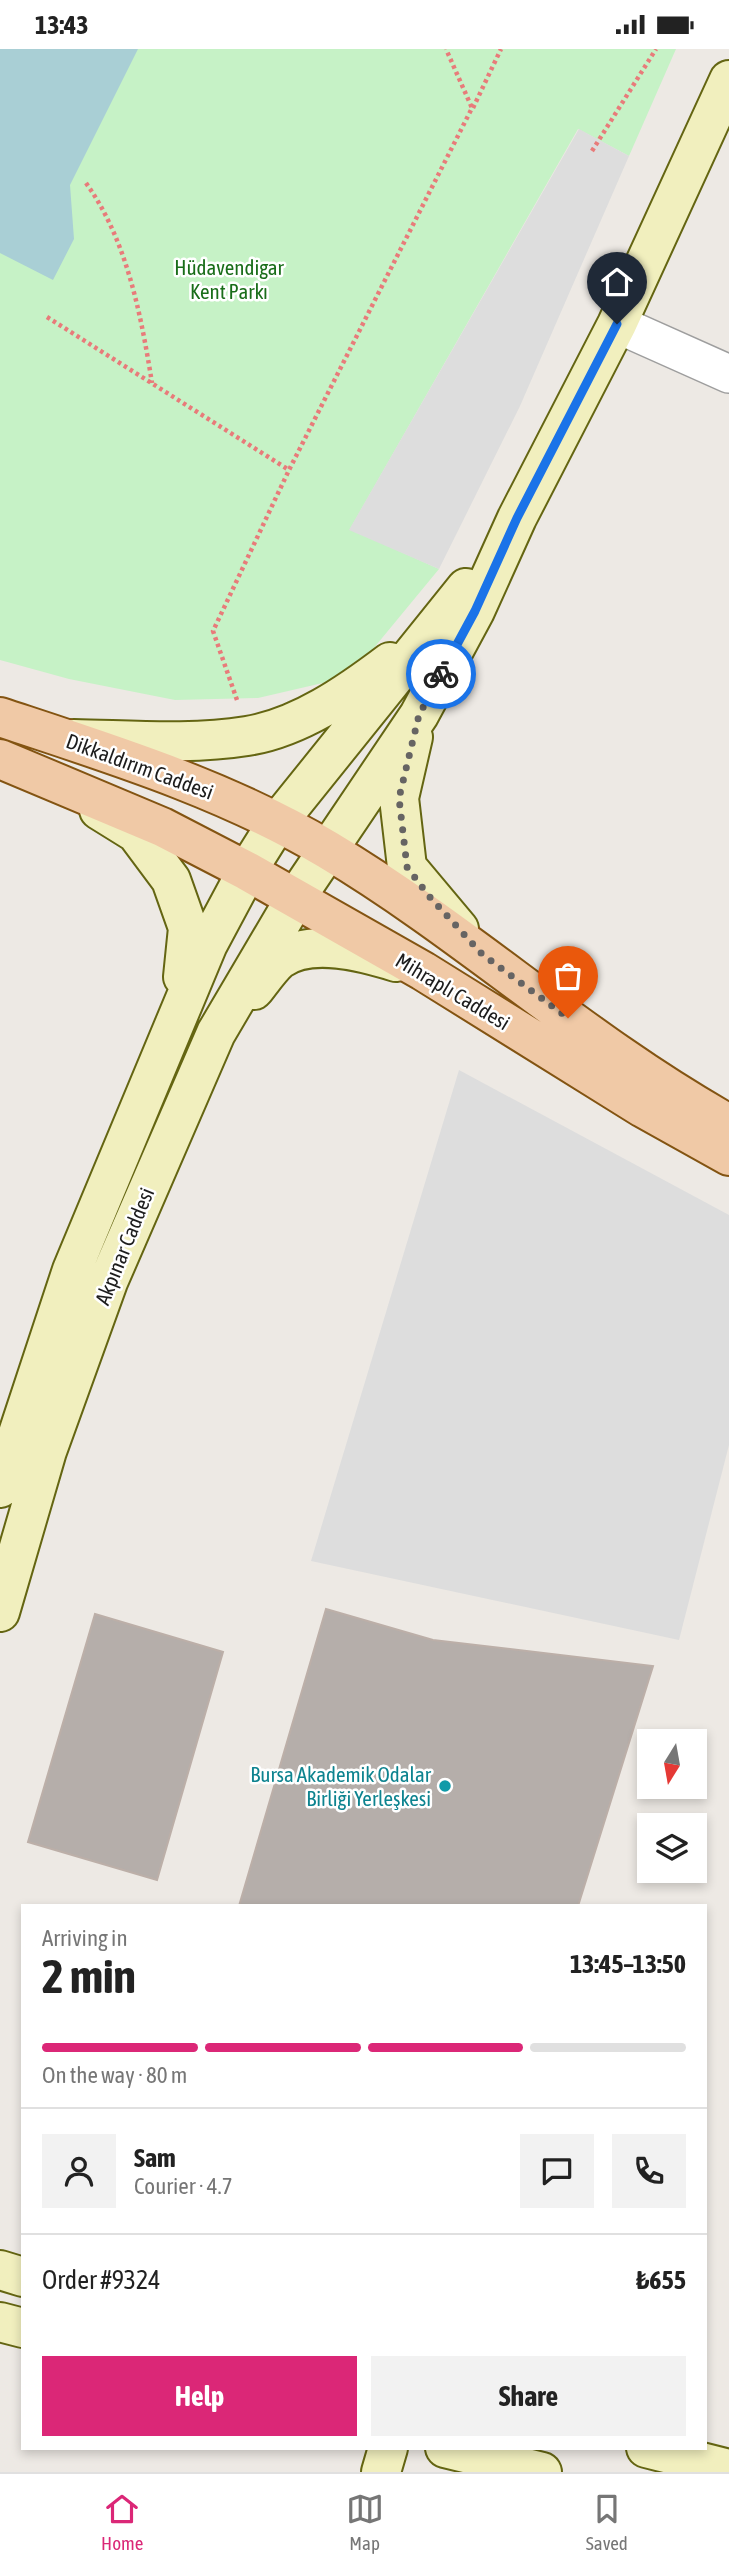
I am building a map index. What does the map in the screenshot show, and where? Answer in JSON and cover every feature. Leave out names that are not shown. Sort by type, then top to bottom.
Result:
[{"type":"main road","name":"Dikkaldırım Caddesi","points":[[0,717],[158,769],[221,795],[277,823]]},
{"type":"main road","name":"Dikkaldırım Caddesi","points":[[7,762],[163,827],[247,871]]},
{"type":"main road","name":"Mihraplı Caddesi","points":[[277,823],[327,849],[482,954],[590,1034],[729,1124]]},
{"type":"main road","name":"Mihraplı Caddesi","points":[[247,871],[423,971],[643,1108],[729,1156]]},
{"type":"street","points":[[482,954],[428,895],[407,867],[399,798],[419,715],[475,611],[517,518],[617,324],[729,80]]},
{"type":"street","points":[[617,324],[729,374]]},
{"type":"street","points":[[66,739],[190,741],[249,736],[300,719],[357,687],[439,625],[517,518]]},
{"type":"street","name":"Akpınar Caddesi","points":[[0,1488],[72,1270],[208,944],[247,871],[277,823],[439,625]]},
{"type":"street","name":"Akpınar Caddesi","points":[[0,1612],[47,1451],[108,1282],[216,1033],[295,899],[419,715]]},
{"type":"street","points":[[7,762],[136,833],[171,880],[188,928],[177,1016]]},
{"type":"street","points":[[216,1033],[280,959],[311,949],[356,949],[423,971]]},
{"type":"street","points":[[0,2270],[21,2276]]},
{"type":"street","points":[[0,2322],[21,2327]]},
{"type":"street","points":[[381,2472],[387,2450]]},
{"type":"street","points":[[453,2450],[542,2472]]},
{"type":"street","points":[[654,2450],[729,2469]]},
{"type":"path","points":[[446,49],[472,108]]},
{"type":"path","points":[[249,736],[213,631],[289,470],[501,49]]},
{"type":"path","points":[[592,151],[656,49]]},
{"type":"path","points":[[86,183],[114,233],[133,290],[140,313],[152,384]]},
{"type":"path","points":[[47,317],[289,470]]},
{"type":"green space","name":"Hüdavendigar Kent Parkı","points":[[0,49],[676,49],[629,156],[578,129],[350,529],[439,569],[373,649],[327,682],[258,698],[175,700],[69,679],[0,660]]},
{"type":"shaded area","points":[[579,129],[629,156],[520,406],[439,569],[349,530]]},
{"type":"shaded area","points":[[459,1070],[729,1215],[729,1445],[679,1640],[311,1561]]},
{"type":"water","points":[[0,49],[138,49],[70,185],[74,239],[53,280],[0,253]]},
{"type":"building","name":"Bursa Akademik Odalar Birliği Yerleşkesi","points":[[326,1609],[433,1640],[653,1666],[579,1904],[240,1904]]},
{"type":"building","points":[[95,1614],[223,1652],[157,1880],[28,1842]]},
{"type":"way so far","points":[[441,674],[419,715],[399,798],[407,867],[428,895],[482,954],[568,1018]]},
{"type":"place","name":"Bursa Akademik Odalar Birliği Yerleşkesi","points":[[445,1786]]},
{"type":"route","points":[[441,674],[475,611],[517,518],[617,324]]}]
